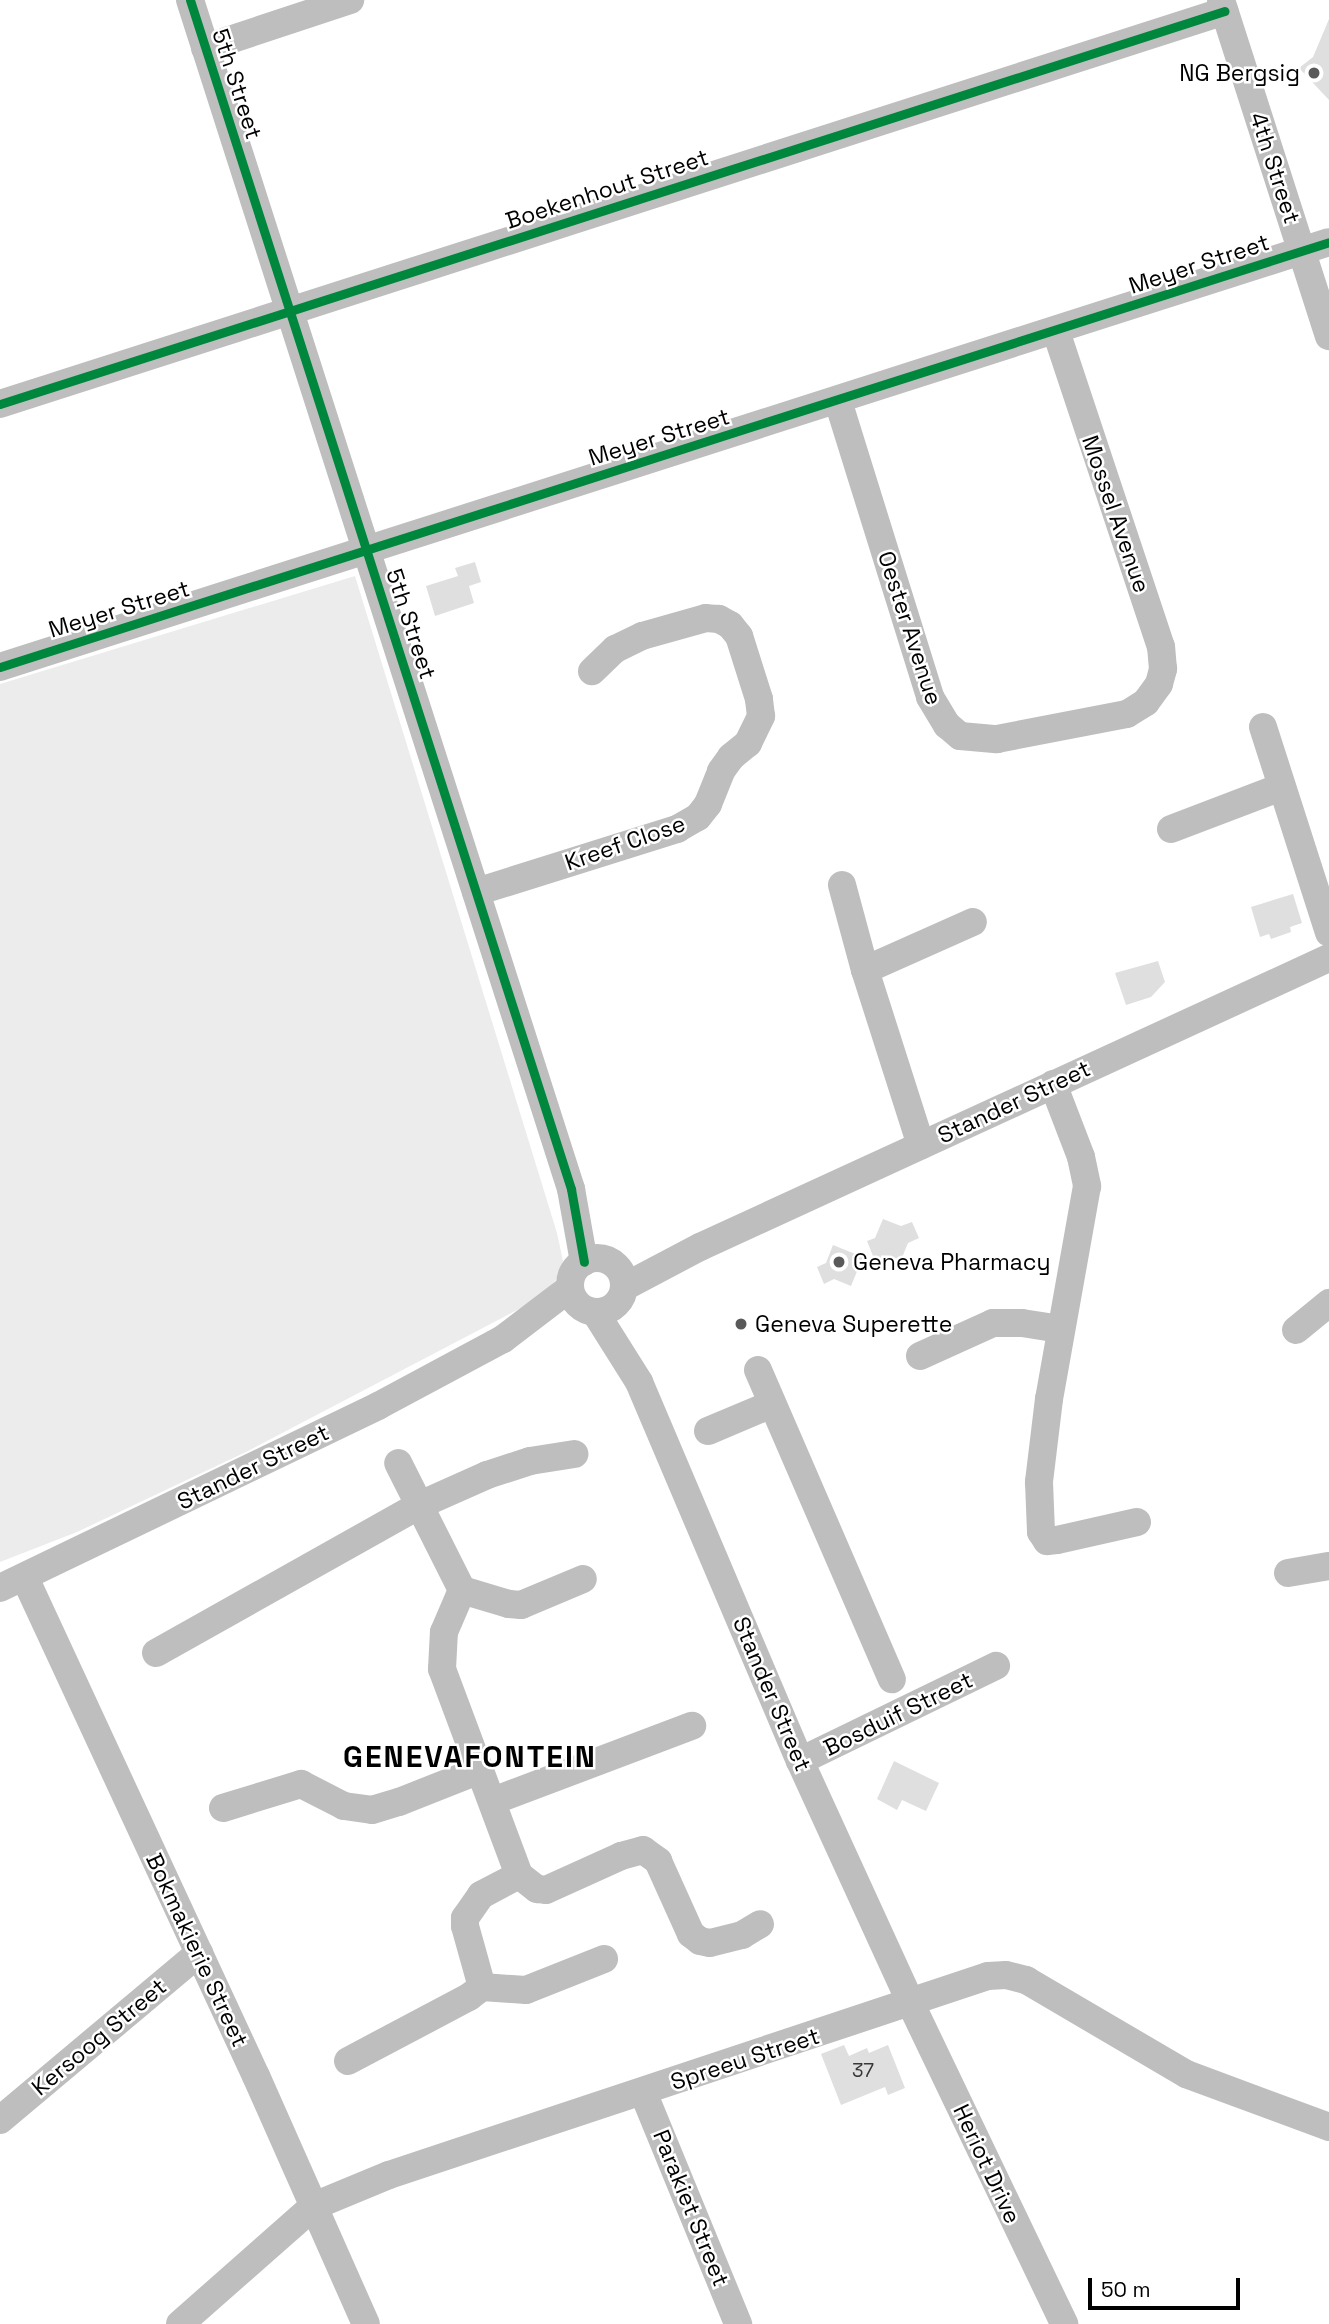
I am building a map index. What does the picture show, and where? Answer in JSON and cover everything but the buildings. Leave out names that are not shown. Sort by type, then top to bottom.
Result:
[{"type":"street","name":"5th Street","points":[[190,0],[571,1189],[599,1286]]},
{"type":"street","points":[[205,48],[351,0]]},
{"type":"street","name":"4th Street","points":[[1223,5],[1329,336]]},
{"type":"street","name":"Boekenhout Street","points":[[0,404],[1223,5]]},
{"type":"street","name":"Meyer Street","points":[[0,667],[1329,242]]},
{"type":"street","name":"Mossel Avenue","points":[[1056,331],[1161,647],[1163,669],[1152,696]]},
{"type":"street","name":"Oester Avenue","points":[[838,401],[930,697],[947,725],[960,736],[997,738],[1127,714],[1152,696]]},
{"type":"street","name":"Kreef Close","points":[[476,892],[677,829],[698,817],[708,804],[721,771],[730,757],[748,743],[761,716],[759,699],[739,636],[730,625],[719,619],[706,618],[642,636],[615,649],[592,671]]},
{"type":"street","points":[[1263,727],[1329,933]]},
{"type":"street","points":[[1171,829],[1281,787]]},
{"type":"street","points":[[842,885],[865,970],[921,1145]]},
{"type":"street","points":[[865,970],[972,922]]},
{"type":"street","name":"Stander Street","points":[[13,1583],[378,1406],[503,1339],[544,1324],[599,1286],[700,1247],[1329,958]]},
{"type":"street","points":[[1054,1084],[1081,1157],[1087,1186],[1060,1329],[1040,1482],[1041,1532],[1047,1541],[1057,1540],[1138,1522]]},
{"type":"street","name":"Stander Street","points":[[599,1286],[800,1761],[911,2004]]},
{"type":"street","points":[[1296,1330],[1329,1303]]},
{"type":"street","points":[[920,1356],[993,1323],[1022,1323],[1060,1329]]},
{"type":"street","points":[[758,1370],[892,1679]]},
{"type":"street","points":[[708,1432],[772,1404]]},
{"type":"street","points":[[156,1653],[422,1504],[486,1475],[530,1461],[574,1454]]},
{"type":"street","points":[[398,1463],[422,1504],[462,1590],[521,1605],[583,1579]]},
{"type":"street","points":[[1288,1573],[1329,1566]]},
{"type":"street","name":"Bokmakierie Street","points":[[13,1583],[199,1953],[366,2324]]},
{"type":"street","points":[[462,1590],[446,1624],[441,1661],[519,1875],[537,1889],[546,1890],[621,1856],[643,1850],[658,1861],[691,1934],[700,1941],[710,1943],[742,1935],[761,1924]]},
{"type":"street","name":"Bosduif Street","points":[[800,1761],[996,1666]]},
{"type":"street","points":[[493,1801],[692,1726]]},
{"type":"street","points":[[223,1808],[301,1784],[344,1807],[372,1810],[480,1770]]},
{"type":"street","points":[[482,1987],[464,1926],[465,1918],[481,1895],[519,1875]]},
{"type":"street","name":"Kersoog Street","points":[[0,2120],[199,1953]]},
{"type":"street","points":[[348,2061],[450,2008],[482,1987],[526,1990],[604,1959]]},
{"type":"street","name":"Spreeu Street","points":[[180,2324],[314,2206],[389,2175],[911,2004],[988,1976],[1006,1975],[1026,1980],[1186,2074],[1329,2127]]},
{"type":"street","name":"Heriot Drive","points":[[911,2004],[1064,2324]]},
{"type":"street","name":"Parakiet Street","points":[[643,2092],[738,2324]]},
{"type":"shaded area","points":[[355,576],[557,1233],[563,1261],[556,1280],[536,1300],[248,1451],[77,1532],[0,1562],[0,684]]},
{"type":"cycle path","points":[[190,0],[571,1189],[584,1262]]},
{"type":"cycle path","points":[[0,404],[1225,11]]},
{"type":"cycle path","points":[[0,667],[1329,242]]},
{"type":"place","name":"NG Bergsig","points":[[1314,73]]},
{"type":"place","name":"Geneva Pharmacy","points":[[839,1262]]},
{"type":"place","name":"Geneva Superette","points":[[741,1324]]},
{"type":"district","name":"GENEVAFONTEIN","points":[[470,1757]]}]
